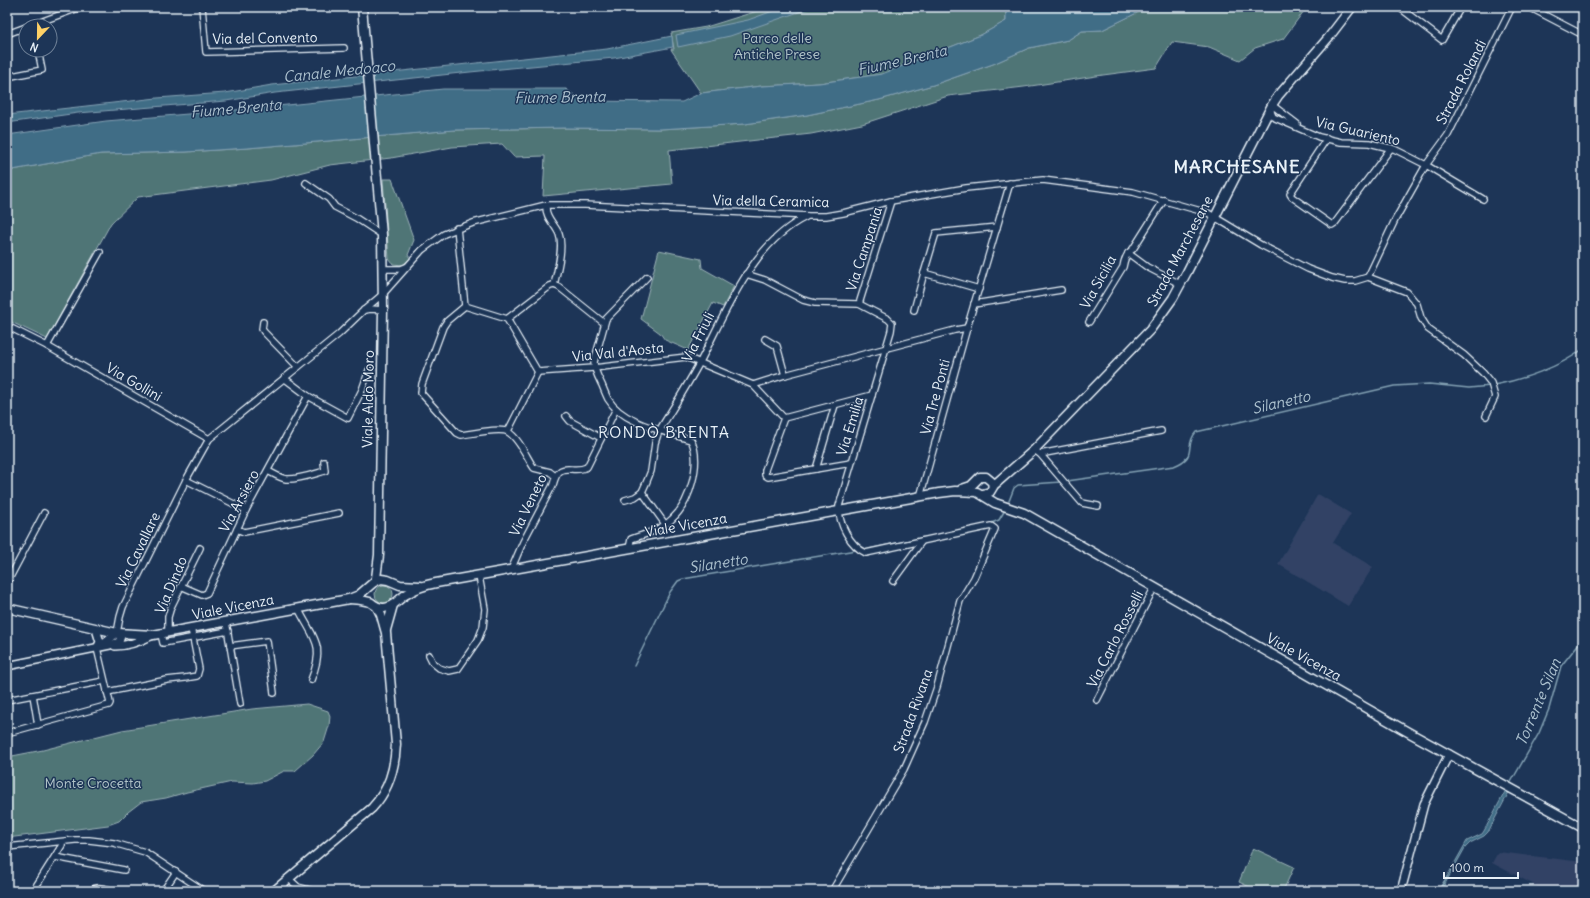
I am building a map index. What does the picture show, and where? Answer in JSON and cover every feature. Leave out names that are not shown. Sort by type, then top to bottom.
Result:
[{"type":"main road","name":"Viale Aldo Moro","points":[[362,7],[377,169],[383,269],[379,563],[376,578],[372,584]]},
{"type":"main road","name":"Strada Marchesane","points":[[992,484],[1037,452],[1150,330],[1173,298],[1271,107],[1278,96],[1329,37],[1352,7]]},
{"type":"main road","name":"Viale Vicenza","points":[[7,608],[96,629],[120,633],[161,634],[349,599],[359,595],[372,584],[381,579],[405,586],[421,586],[838,510],[956,491],[969,487],[982,477],[992,484],[996,498],[1014,509],[1583,828]]},
{"type":"main road","points":[[976,482],[975,487],[980,493],[988,494],[992,484]]},
{"type":"main road","name":"Viale Vicenza","points":[[956,491],[980,493],[995,503],[1014,509]]},
{"type":"main road","name":"Viale Aldo Moro","points":[[379,563],[391,581]]},
{"type":"main road","points":[[386,633],[398,591],[391,581]]},
{"type":"main road","points":[[274,891],[372,808],[385,791],[390,780],[394,764],[396,744],[386,633],[382,617],[369,595],[372,584]]},
{"type":"main road","name":"Viale Vicenza","points":[[349,599],[363,600],[386,608],[421,586]]},
{"type":"street","points":[[48,18],[68,9],[81,7]]},
{"type":"street","name":"Via del Convento","points":[[202,7],[206,52],[344,48]]},
{"type":"street","points":[[1399,7],[1442,40],[1461,7]]},
{"type":"street","name":"Strada Rolandi","points":[[1368,277],[1395,220],[1426,165],[1448,135],[1512,7]]},
{"type":"street","points":[[1529,7],[1583,35]]},
{"type":"street","points":[[7,34],[18,30]]},
{"type":"street","points":[[7,77],[42,70],[40,58]]},
{"type":"street","name":"Via Guariento","points":[[1271,107],[1273,117],[1306,131],[1341,142],[1369,143],[1391,148],[1426,165]]},
{"type":"street","name":"Via Guariento","points":[[1271,107],[1306,131]]},
{"type":"street","points":[[1261,126],[1272,121],[1281,120]]},
{"type":"street","points":[[1327,138],[1290,194],[1292,197],[1332,225],[1391,148]]},
{"type":"street","points":[[1426,165],[1483,199]]},
{"type":"street","name":"Via della Ceramica","points":[[383,294],[430,243],[444,234],[458,228],[546,205],[585,205],[826,216],[891,201],[966,188],[1043,180],[1134,192],[1203,211],[1215,216],[1261,245],[1308,269],[1345,281],[1355,281],[1368,277]]},
{"type":"street","points":[[306,183],[329,198],[335,207],[356,218],[382,235]]},
{"type":"street","name":"Via Tre Ponti","points":[[920,497],[978,289],[1010,183]]},
{"type":"street","name":"Via Sicilia","points":[[1090,322],[1123,267],[1124,260],[1128,253],[1133,249],[1164,200]]},
{"type":"street","name":"Via Campania","points":[[859,304],[891,201]]},
{"type":"street","points":[[546,205],[548,218],[559,234],[561,241],[554,285]]},
{"type":"street","name":"Via Friuli","points":[[642,492],[651,471],[655,443],[659,431],[700,362],[721,319],[746,274],[774,240],[788,228],[809,216]]},
{"type":"street","points":[[914,310],[936,233],[997,227]]},
{"type":"street","points":[[458,228],[465,306]]},
{"type":"street","points":[[47,346],[100,252]]},
{"type":"street","name":"Via Sicilia","points":[[1128,253],[1147,267],[1180,284]]},
{"type":"street","points":[[383,269],[401,269],[408,266]]},
{"type":"street","points":[[924,273],[978,289]]},
{"type":"street","points":[[746,274],[765,280],[803,300],[815,303],[859,304]]},
{"type":"street","points":[[628,549],[631,539],[653,532],[672,519],[688,499],[695,472],[694,448],[691,440],[665,431],[649,428],[616,409],[609,400],[594,368],[594,362],[606,319],[647,277]]},
{"type":"street","points":[[1368,277],[1407,292],[1417,304],[1421,318],[1428,329],[1464,355],[1483,373],[1492,386],[1495,397],[1486,416]]},
{"type":"street","points":[[507,319],[550,286],[554,285],[559,287],[604,323]]},
{"type":"street","points":[[974,304],[1061,290]]},
{"type":"street","name":"Via Cavallare","points":[[120,633],[120,617],[123,606],[186,480],[209,439],[335,338],[383,294]]},
{"type":"street","name":"Via Emilia","points":[[838,510],[886,349],[892,323],[888,319],[859,304]]},
{"type":"street","points":[[465,306],[507,319],[538,372],[508,431]]},
{"type":"street","points":[[465,306],[447,321],[443,327],[422,384],[421,393],[457,433],[461,435],[500,430],[508,431],[534,468],[550,472],[555,476]]},
{"type":"street","points":[[364,310],[383,310]]},
{"type":"street","points":[[263,322],[262,328],[264,332],[298,367]]},
{"type":"street","name":"Via Gollini","points":[[7,326],[47,346],[209,439]]},
{"type":"street","points":[[784,418],[753,385],[785,375],[967,328]]},
{"type":"street","points":[[765,339],[777,346],[785,375]]},
{"type":"street","name":"Via Val d'Aosta","points":[[538,372],[594,368],[686,357],[753,385]]},
{"type":"street","points":[[284,378],[308,396],[348,418],[369,370]]},
{"type":"street","points":[[784,418],[872,395]]},
{"type":"street","name":"Via Arsiero","points":[[181,586],[202,594],[207,593],[246,510],[308,396]]},
{"type":"street","points":[[816,469],[835,405]]},
{"type":"street","name":"Via Veneto","points":[[511,570],[523,542],[553,485],[555,476],[561,469],[583,469],[587,467],[616,409]]},
{"type":"street","points":[[566,416],[570,421],[601,438]]},
{"type":"street","points":[[784,418],[765,470],[765,475],[768,476],[851,463]]},
{"type":"street","points":[[1037,452],[1161,431]]},
{"type":"street","points":[[1037,452],[1082,503],[1089,506],[1098,506]]},
{"type":"street","points":[[268,471],[276,476],[286,479],[325,471],[324,462]]},
{"type":"street","points":[[186,480],[246,510]]},
{"type":"street","points":[[625,500],[642,492],[665,524]]},
{"type":"street","points":[[838,510],[840,521],[846,532],[856,545],[866,553],[922,541]]},
{"type":"street","points":[[7,583],[44,512]]},
{"type":"street","points":[[237,529],[244,532],[339,513]]},
{"type":"street","name":"Strada Rivana","points":[[832,891],[904,769],[925,722],[937,687],[960,601],[974,578],[995,533],[995,529],[991,526],[922,541]]},
{"type":"street","points":[[893,581],[922,541]]},
{"type":"street","name":"Via Dindo","points":[[161,634],[181,586],[200,548]]},
{"type":"street","points":[[429,655],[433,663],[439,668],[449,671],[458,669],[478,640],[483,627],[485,609],[479,576]]},
{"type":"street","name":"Via Carlo Rosselli","points":[[1097,700],[1154,588]]},
{"type":"street","points":[[298,608],[314,633],[317,644],[317,665],[311,680]]},
{"type":"street","points":[[226,622],[240,704]]},
{"type":"street","points":[[107,692],[167,680],[197,676],[200,668],[191,628]]},
{"type":"street","points":[[7,733],[107,706],[110,703],[97,648],[100,642],[96,629]]},
{"type":"street","name":"Viale Vicenza","points":[[161,634],[163,643],[228,631]]},
{"type":"street","points":[[7,666],[110,645],[119,642],[120,633]]},
{"type":"street","points":[[97,648],[120,633]]},
{"type":"street","points":[[110,645],[120,646],[161,634]]},
{"type":"street","points":[[230,646],[267,640],[274,693]]},
{"type":"street","points":[[7,700],[104,681]]},
{"type":"street","points":[[33,695],[38,725]]},
{"type":"street","points":[[1401,891],[1424,804],[1449,754]]},
{"type":"street","points":[[7,847],[89,840],[114,843],[145,852],[204,891]]},
{"type":"street","points":[[33,891],[55,857],[62,842]]},
{"type":"street","points":[[55,857],[124,870]]},
{"type":"street","points":[[163,891],[176,872]]},
{"type":"street","points":[[288,878],[298,887],[313,891]]},
{"type":"street","points":[[91,891],[94,888],[101,888],[114,891]]},
{"type":"shaded area","points":[[1318,494],[1351,514],[1333,543],[1373,567],[1348,606],[1278,564]]},
{"type":"shaded area","points":[[1498,852],[1583,862],[1583,891],[1539,891],[1540,888],[1492,863]]},
{"type":"green space","name":"Parco delle Antiche Prese","points":[[770,7],[1006,7],[1006,21],[981,35],[882,74],[819,83],[762,86],[701,93],[671,49],[674,49],[671,33],[706,27]]},
{"type":"green space","points":[[1149,7],[1307,7],[1283,39],[1255,48],[1240,60],[1209,47],[1172,42],[1156,68],[1024,87],[948,96],[862,124],[811,134],[669,150],[672,184],[543,196],[545,156],[514,157],[502,144],[452,147],[391,158],[330,165],[271,180],[138,197],[111,223],[47,339],[7,320],[7,171],[101,154],[186,152],[248,148],[454,130],[564,128],[660,129],[745,124],[807,115],[879,100],[933,85],[993,64],[1029,48],[1068,40],[1082,31],[1102,30]]},
{"type":"green space","points":[[383,179],[392,179],[414,240],[408,255],[410,258],[403,265],[393,264],[389,259]]},
{"type":"green space","points":[[659,250],[701,259],[702,268],[734,286],[723,307],[713,303],[688,350],[665,340],[660,333],[641,319]]},
{"type":"green space","points":[[380,585],[388,585],[393,590],[391,601],[388,603],[380,603],[375,598],[375,590]]},
{"type":"green space","name":"Monte Crocetta","points":[[307,704],[328,711],[330,716],[329,726],[324,742],[313,755],[295,771],[284,771],[265,781],[253,783],[232,782],[166,798],[141,802],[119,821],[108,825],[7,838],[7,757],[43,750],[122,730],[252,709]]},
{"type":"green space","points":[[1253,848],[1294,867],[1283,891],[1258,891],[1239,882]]},
{"type":"water","points":[[784,7],[813,7],[730,36],[678,47],[676,35],[748,20]]},
{"type":"water","name":"Fiume Brenta","points":[[1006,7],[1149,7],[1102,30],[1082,31],[1068,40],[1029,48],[993,64],[933,85],[879,100],[807,115],[745,124],[660,129],[564,128],[454,130],[248,148],[186,152],[101,154],[7,171],[7,135],[106,121],[258,108],[443,89],[566,89],[582,101],[682,102],[701,93],[762,86],[819,83],[882,74],[981,35],[1006,21]]},
{"type":"water","name":"Canale Medoaco","points":[[672,36],[673,47],[614,58],[275,93],[226,101],[78,113],[7,123],[7,115],[157,98],[225,93],[272,85],[607,49]]},
{"type":"water","points":[[1506,790],[1509,792],[1488,832],[1484,836],[1470,843],[1465,848],[1441,891],[1439,891],[1467,841],[1482,834],[1484,831]]},
{"type":"waterway","name":"Silanetto","points":[[1494,385],[1540,372],[1563,362],[1583,349]]},
{"type":"waterway","name":"Silanetto","points":[[1067,481],[1174,466],[1182,462],[1189,455],[1192,437],[1196,432],[1394,386],[1429,384],[1469,388],[1490,386]]},
{"type":"waterway","name":"Silanetto","points":[[1009,501],[1014,488],[1018,485],[1061,482]]},
{"type":"waterway","name":"Silanetto","points":[[989,524],[999,520],[1005,510]]},
{"type":"waterway","name":"Silanetto","points":[[868,549],[925,537]]},
{"type":"waterway","name":"Silanetto","points":[[634,666],[670,592],[678,581],[856,550]]},
{"type":"waterway","name":"Torrente Silan","points":[[1511,782],[1539,733],[1549,709],[1561,666],[1580,642],[1583,630]]},
{"type":"waterway","name":"Torrente Silan","points":[[1438,891],[1447,877]]},
{"type":"district","name":"MARCHESANE","points":[[1237,166]]},
{"type":"district","name":"RONDÒ BRENTA","points":[[664,432]]}]
